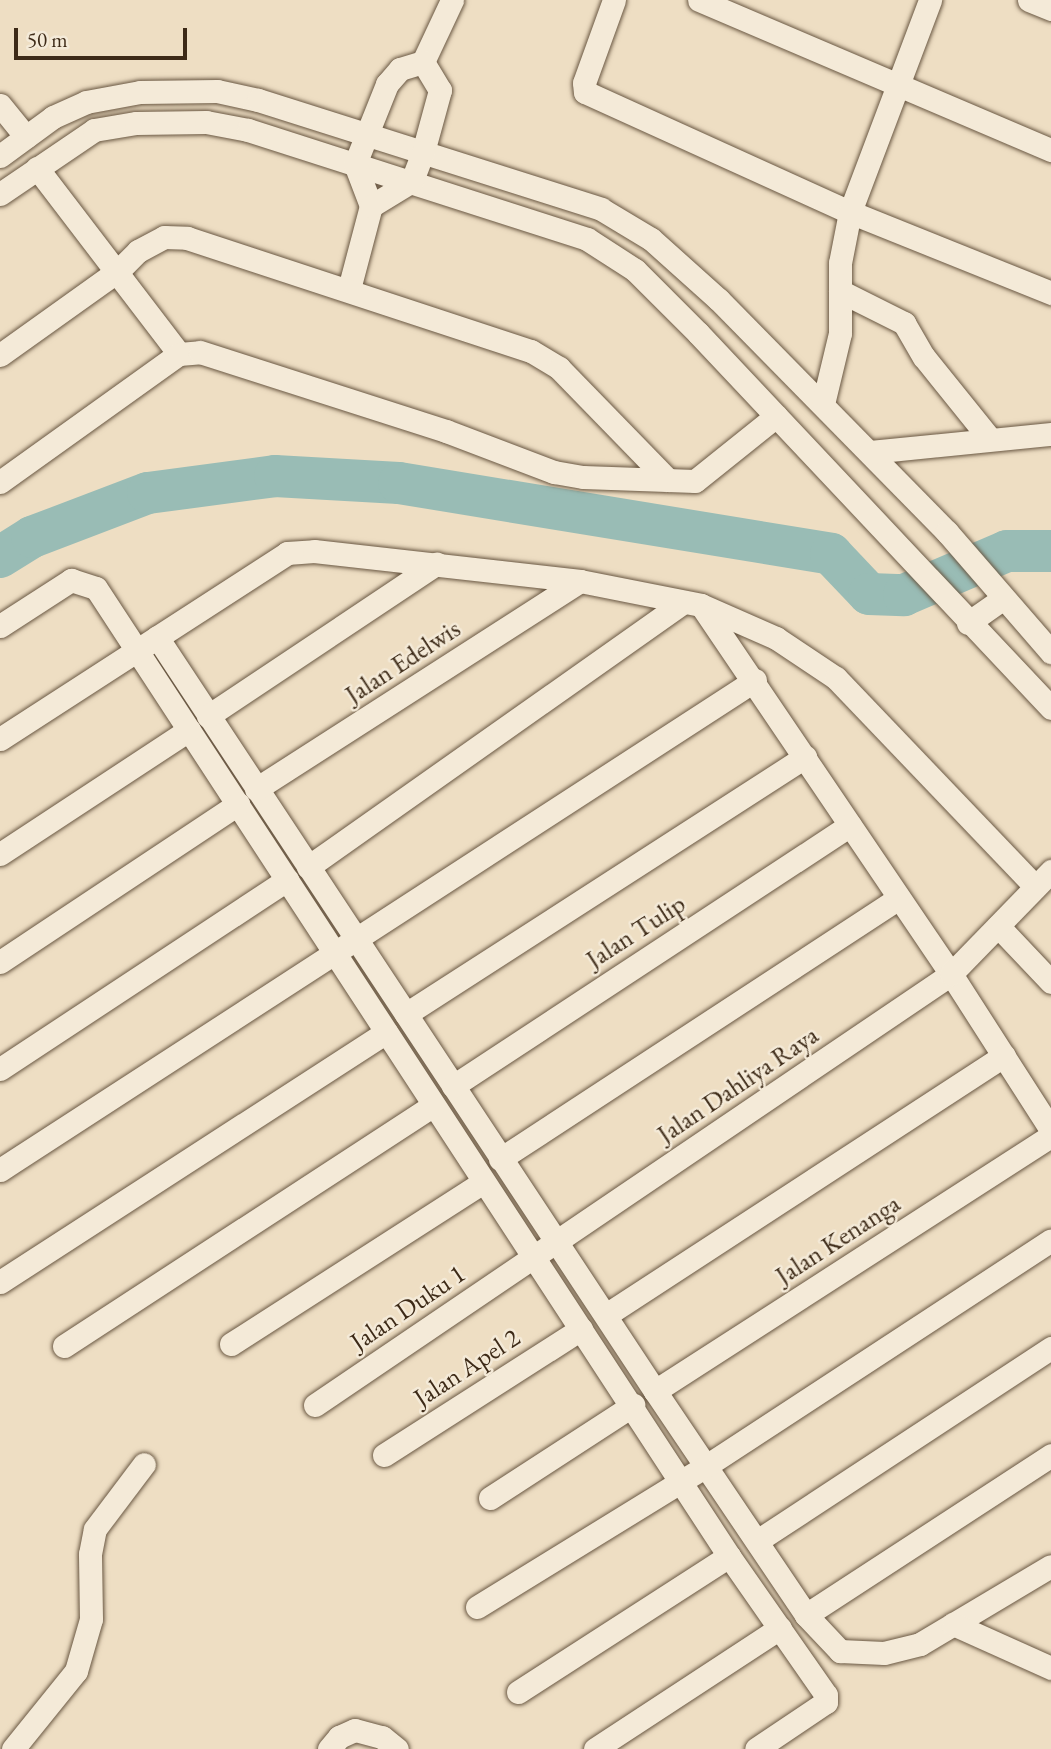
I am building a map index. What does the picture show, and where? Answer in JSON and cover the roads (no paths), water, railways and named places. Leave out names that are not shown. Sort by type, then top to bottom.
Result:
[{"type":"street","points":[[349,289],[371,206],[355,164],[394,75],[423,62],[452,0]]},
{"type":"street","points":[[614,0],[584,83],[584,92],[850,212],[1051,293]]},
{"type":"street","points":[[699,0],[1051,150]]},
{"type":"street","points":[[822,404],[841,333],[840,263],[850,212],[930,0]]},
{"type":"street","points":[[1029,0],[1051,9]]},
{"type":"street","points":[[371,206],[412,181],[423,152],[440,90],[423,62]]},
{"type":"street","points":[[1,153],[53,117],[86,103],[140,92],[217,91],[366,134],[601,209],[651,239],[719,300],[947,533],[1051,652]]},
{"type":"street","points":[[0,105],[26,137]]},
{"type":"street","points":[[53,117],[71,143]]},
{"type":"street","points":[[0,194],[71,143],[94,130],[136,122],[206,122],[248,130],[587,239],[626,263],[908,552],[968,623],[1051,708]]},
{"type":"street","points":[[37,168],[119,270],[179,354]]},
{"type":"street","points":[[0,355],[119,270],[150,244],[174,236],[508,340],[549,361],[668,480]]},
{"type":"street","points":[[840,291],[904,323],[924,357],[990,439]]},
{"type":"street","points":[[0,482],[179,354],[213,356],[446,431],[554,472],[695,481],[708,474],[776,416]]},
{"type":"street","points":[[870,453],[1051,434]]},
{"type":"street","points":[[0,739],[287,553],[314,551],[580,581],[692,603],[776,638],[836,678],[1042,878]]},
{"type":"street","points":[[0,854],[437,563]]},
{"type":"street","points":[[0,626],[71,580],[86,581],[96,588],[136,649],[256,789],[806,1615],[839,1651],[860,1655],[920,1644],[1051,1566]]},
{"type":"street","name":"Jalan Edelwis","points":[[256,789],[580,581]]},
{"type":"street","points":[[968,623],[1002,599]]},
{"type":"street","points":[[692,603],[755,680],[898,899],[951,974],[1051,1130]]},
{"type":"street","points":[[308,867],[692,603]]},
{"type":"street","points":[[158,636],[238,804],[826,1702],[756,1749]]},
{"type":"street","points":[[0,1170],[755,680]]},
{"type":"street","points":[[406,1014],[805,757]]},
{"type":"street","points":[[0,961],[238,804]]},
{"type":"street","name":"Jalan Tulip","points":[[453,1086],[850,825]]},
{"type":"street","name":"Jalan Dahliya Raya","points":[[533,1257],[951,974],[1042,878]]},
{"type":"street","points":[[0,1069],[287,880]]},
{"type":"street","points":[[500,1159],[898,899]]},
{"type":"street","points":[[998,926],[1051,982]]},
{"type":"street","points":[[0,1282],[386,1032]]},
{"type":"street","points":[[606,1315],[1004,1056]]},
{"type":"street","points":[[64,1346],[433,1105]]},
{"type":"street","name":"Jalan Kenanga","points":[[655,1391],[1051,1136]]},
{"type":"street","points":[[231,1344],[483,1182]]},
{"type":"street","points":[[477,1607],[706,1466],[1051,1240]]},
{"type":"street","name":"Jalan Duku 1","points":[[314,1405],[533,1257]]},
{"type":"street","name":"Jalan Apel 2","points":[[384,1455],[581,1329]]},
{"type":"street","points":[[757,1541],[1051,1348]]},
{"type":"street","points":[[490,1498],[633,1405]]},
{"type":"street","points":[[806,1615],[1051,1455]]},
{"type":"street","points":[[13,1749],[76,1671],[91,1619],[90,1554],[95,1529],[144,1464]]},
{"type":"street","points":[[518,1692],[729,1556]]},
{"type":"street","points":[[953,1624],[1051,1668]]},
{"type":"street","points":[[604,1747],[780,1628]]},
{"type":"street","points":[[329,1749],[339,1737],[355,1730],[382,1737],[397,1749]]},
{"type":"waterway","points":[[0,557],[32,537],[148,493],[275,476],[399,483],[831,554],[869,594],[904,595],[1007,551],[1051,551]]}]
